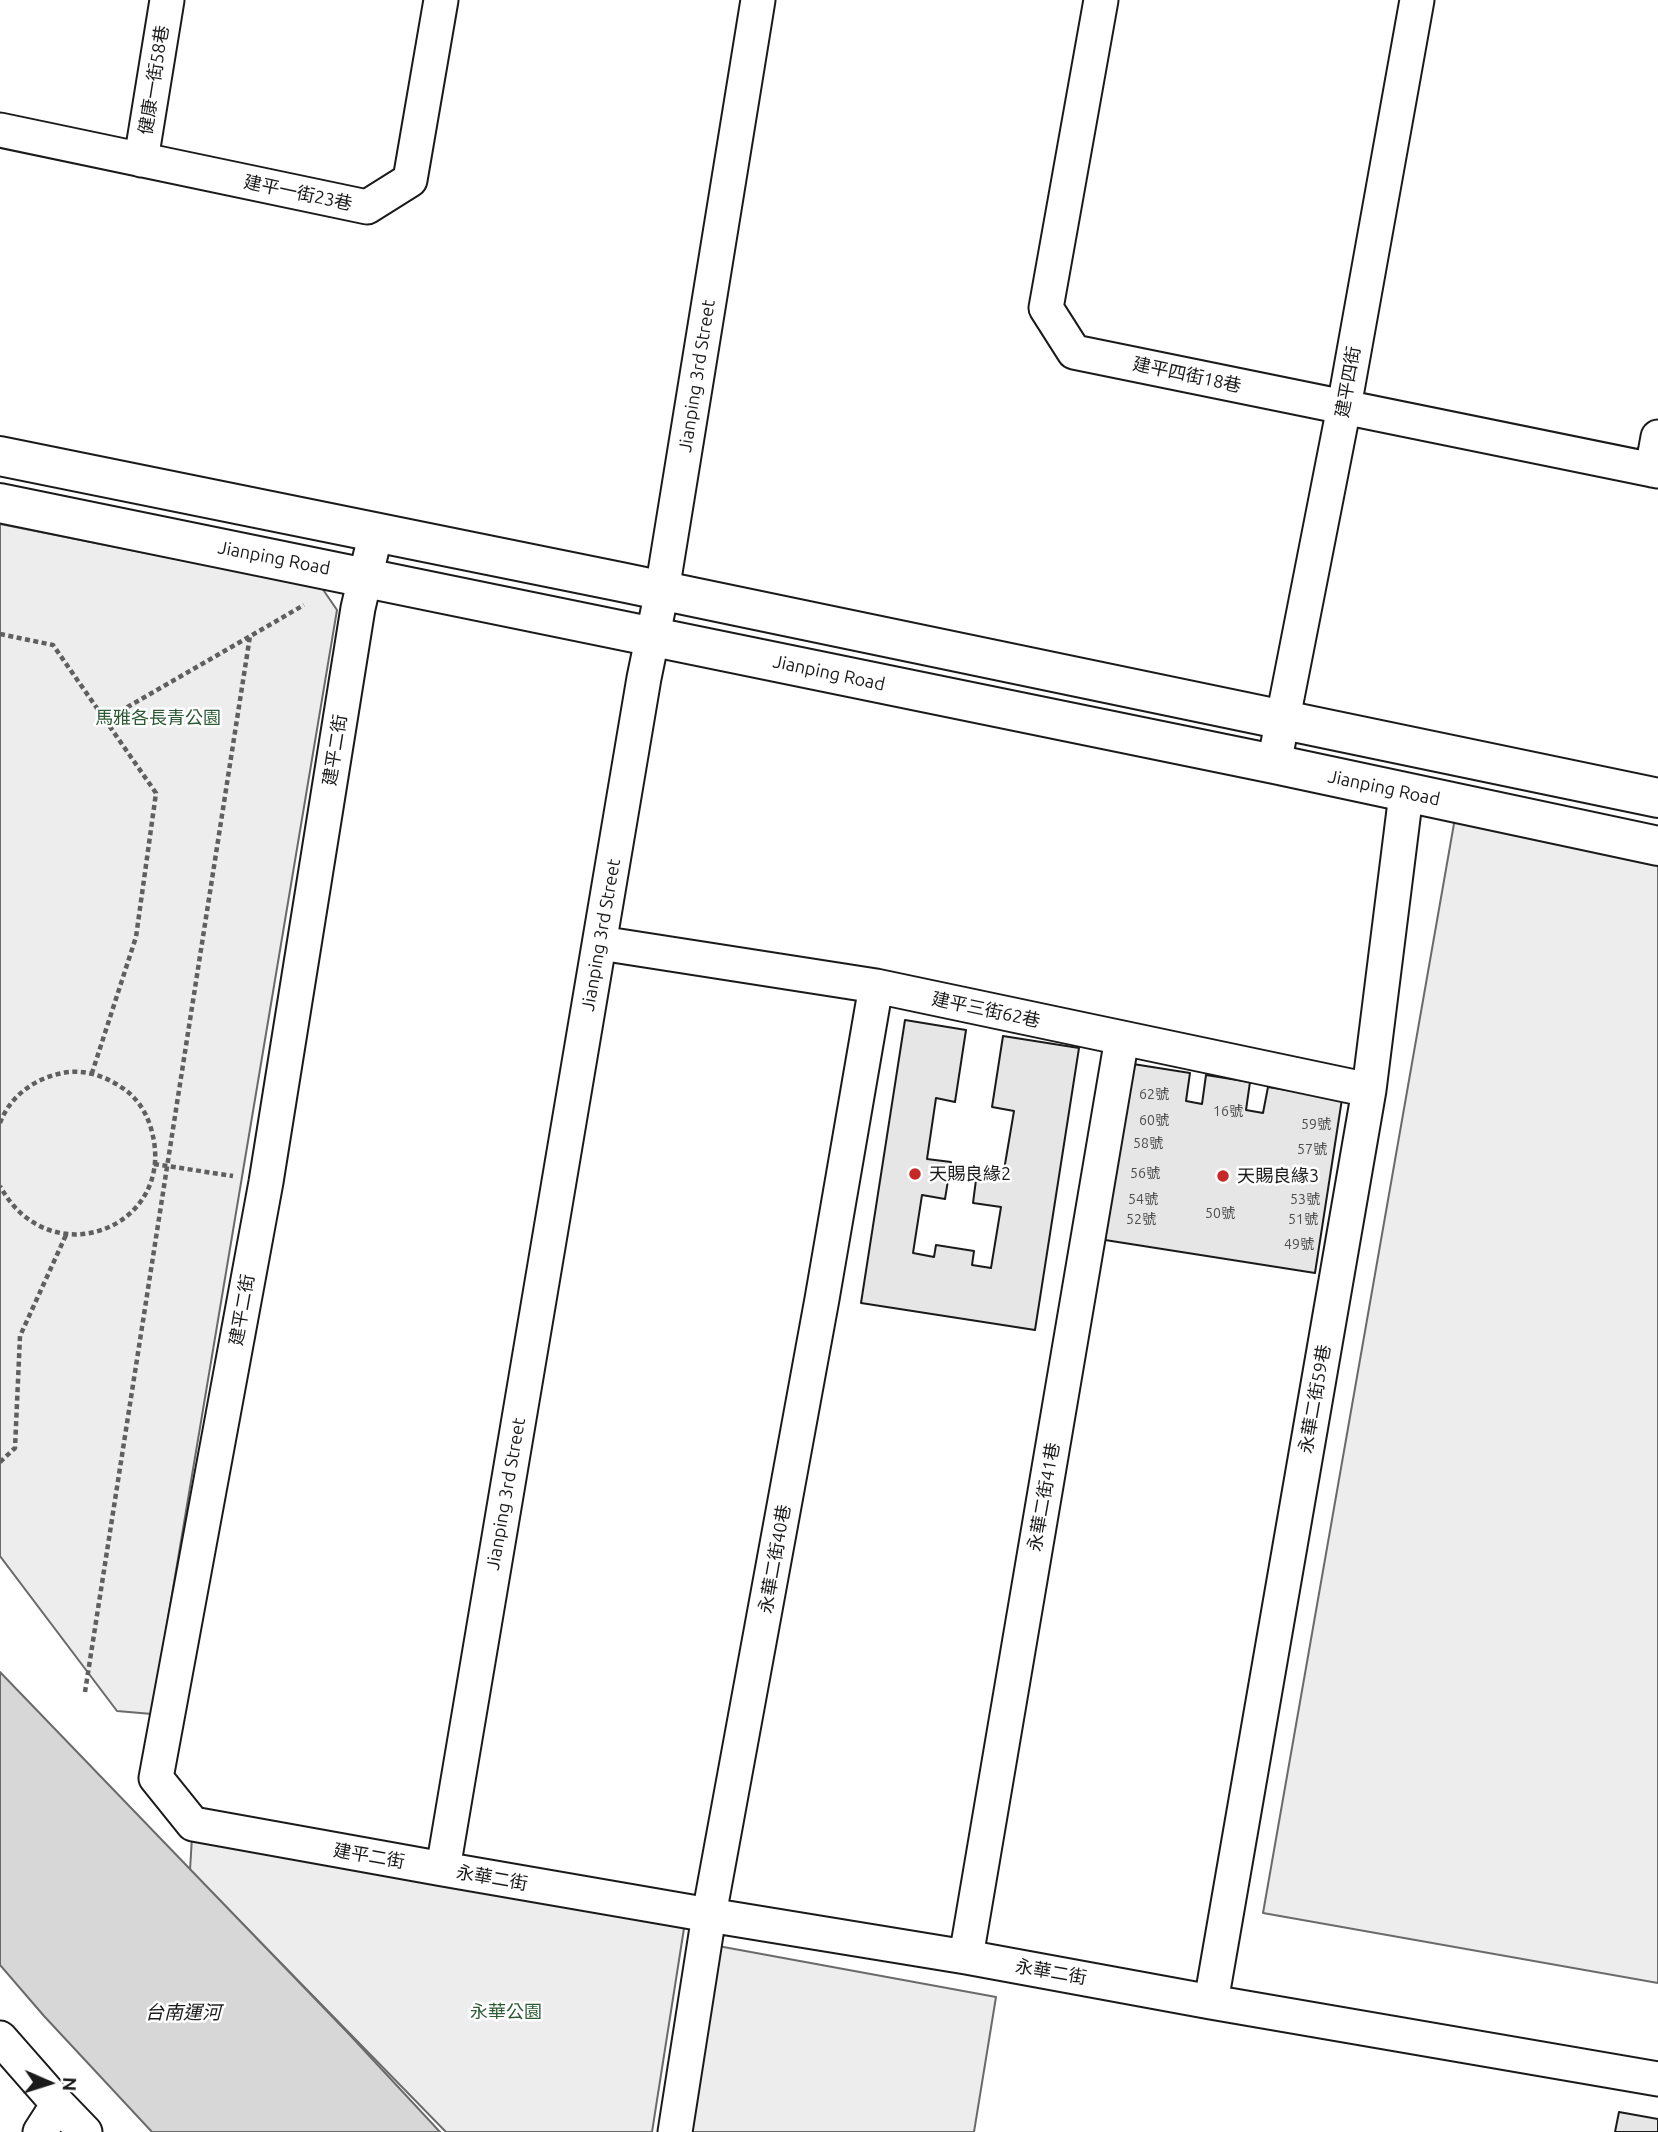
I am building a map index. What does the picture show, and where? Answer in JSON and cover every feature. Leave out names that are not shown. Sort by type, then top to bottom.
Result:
[{"type":"street","name":"健康一街58巷","points":[[141,160],[167,0]]},
{"type":"street","name":"建平一街23巷","points":[[0,130],[367,207],[410,180],[441,0]]},
{"type":"street","name":"Jianping 3rd Street","points":[[443,1869],[662,591],[758,0]]},
{"type":"street","name":"建平四街18巷","points":[[1101,0],[1046,308],[1074,352],[1655,471]]},
{"type":"street","name":"建平四街","points":[[1274,764],[1344,407],[1417,0]]},
{"type":"street","points":[[1655,471],[1658,437]]},
{"type":"street","points":[[0,456],[1658,799]]},
{"type":"street","name":"Jianping Road","points":[[0,503],[362,592],[612,627],[1658,846]]},
{"type":"street","name":"建平二街","points":[[376,532],[362,592],[266,1182],[156,1778],[193,1824],[443,1869]]},
{"type":"street","name":"永華二街59巷","points":[[1211,2002],[1368,1090],[1405,793]]},
{"type":"street","name":"建平三街62巷","points":[[600,943],[876,986],[1368,1090]]},
{"type":"street","name":"永華二街40巷","points":[[675,2132],[709,1916],[822,1299],[876,986]]},
{"type":"street","name":"永華二街41巷","points":[[966,1957],[1122,1038]]},
{"type":"street","name":"永華二街","points":[[443,1869],[709,1916],[966,1957],[1658,2079]]},
{"type":"street","points":[[0,2038],[85,2132]]},
{"type":"street","points":[[40,2132],[58,2104]]},
{"type":"path","points":[[105,720],[312,600],[362,592]]},
{"type":"path","points":[[0,634],[53,645],[156,793],[136,937],[92,1073]]},
{"type":"path","points":[[85,1692],[250,636]]},
{"type":"path","points":[[0,1123],[4,1113],[20,1093],[41,1079],[66,1072],[92,1073],[116,1083],[136,1099],[149,1121],[156,1148],[153,1176],[141,1202],[120,1221],[94,1233],[66,1236],[39,1227],[16,1211],[0,1186]]},
{"type":"path","points":[[154,1164],[266,1182]]},
{"type":"path","points":[[0,1462],[15,1448],[20,1336],[66,1236]]},
{"type":"shaded area","name":"馬雅各長青公園","points":[[0,524],[322,588],[337,610],[152,1714],[117,1711],[0,1556]]},
{"type":"shaded area","points":[[1459,795],[1658,831],[1658,1983],[1263,1913]]},
{"type":"shaded area","name":"永華公園","points":[[192,1837],[685,1922],[652,2132],[446,2132],[190,1870]]},
{"type":"shaded area","points":[[718,1946],[996,1997],[974,2132],[688,2132]]},
{"type":"water","name":"台南運河","points":[[0,1672],[440,2132],[152,2132],[0,1965]]},
{"type":"building","name":"天賜良緣2","points":[[905,1020],[966,1030],[955,1102],[936,1098],[927,1159],[951,1162],[945,1199],[922,1195],[913,1253],[934,1257],[936,1245],[974,1251],[972,1265],[991,1268],[1001,1207],[973,1203],[977,1172],[1003,1176],[1014,1111],[992,1107],[1003,1036],[1079,1048],[1035,1330],[861,1303]]},
{"type":"building","name":"天賜良緣3","points":[[1133,1064],[1190,1073],[1186,1101],[1202,1104],[1206,1075],[1250,1082],[1246,1110],[1263,1113],[1268,1087],[1342,1099],[1315,1273],[1105,1240]]},
{"type":"building","points":[[1619,2112],[1658,2119],[1658,2132],[1615,2132]]},
{"type":"place","name":"天賜良緣2","points":[[915,1174]]},
{"type":"place","name":"天賜良緣3","points":[[1223,1176]]}]
